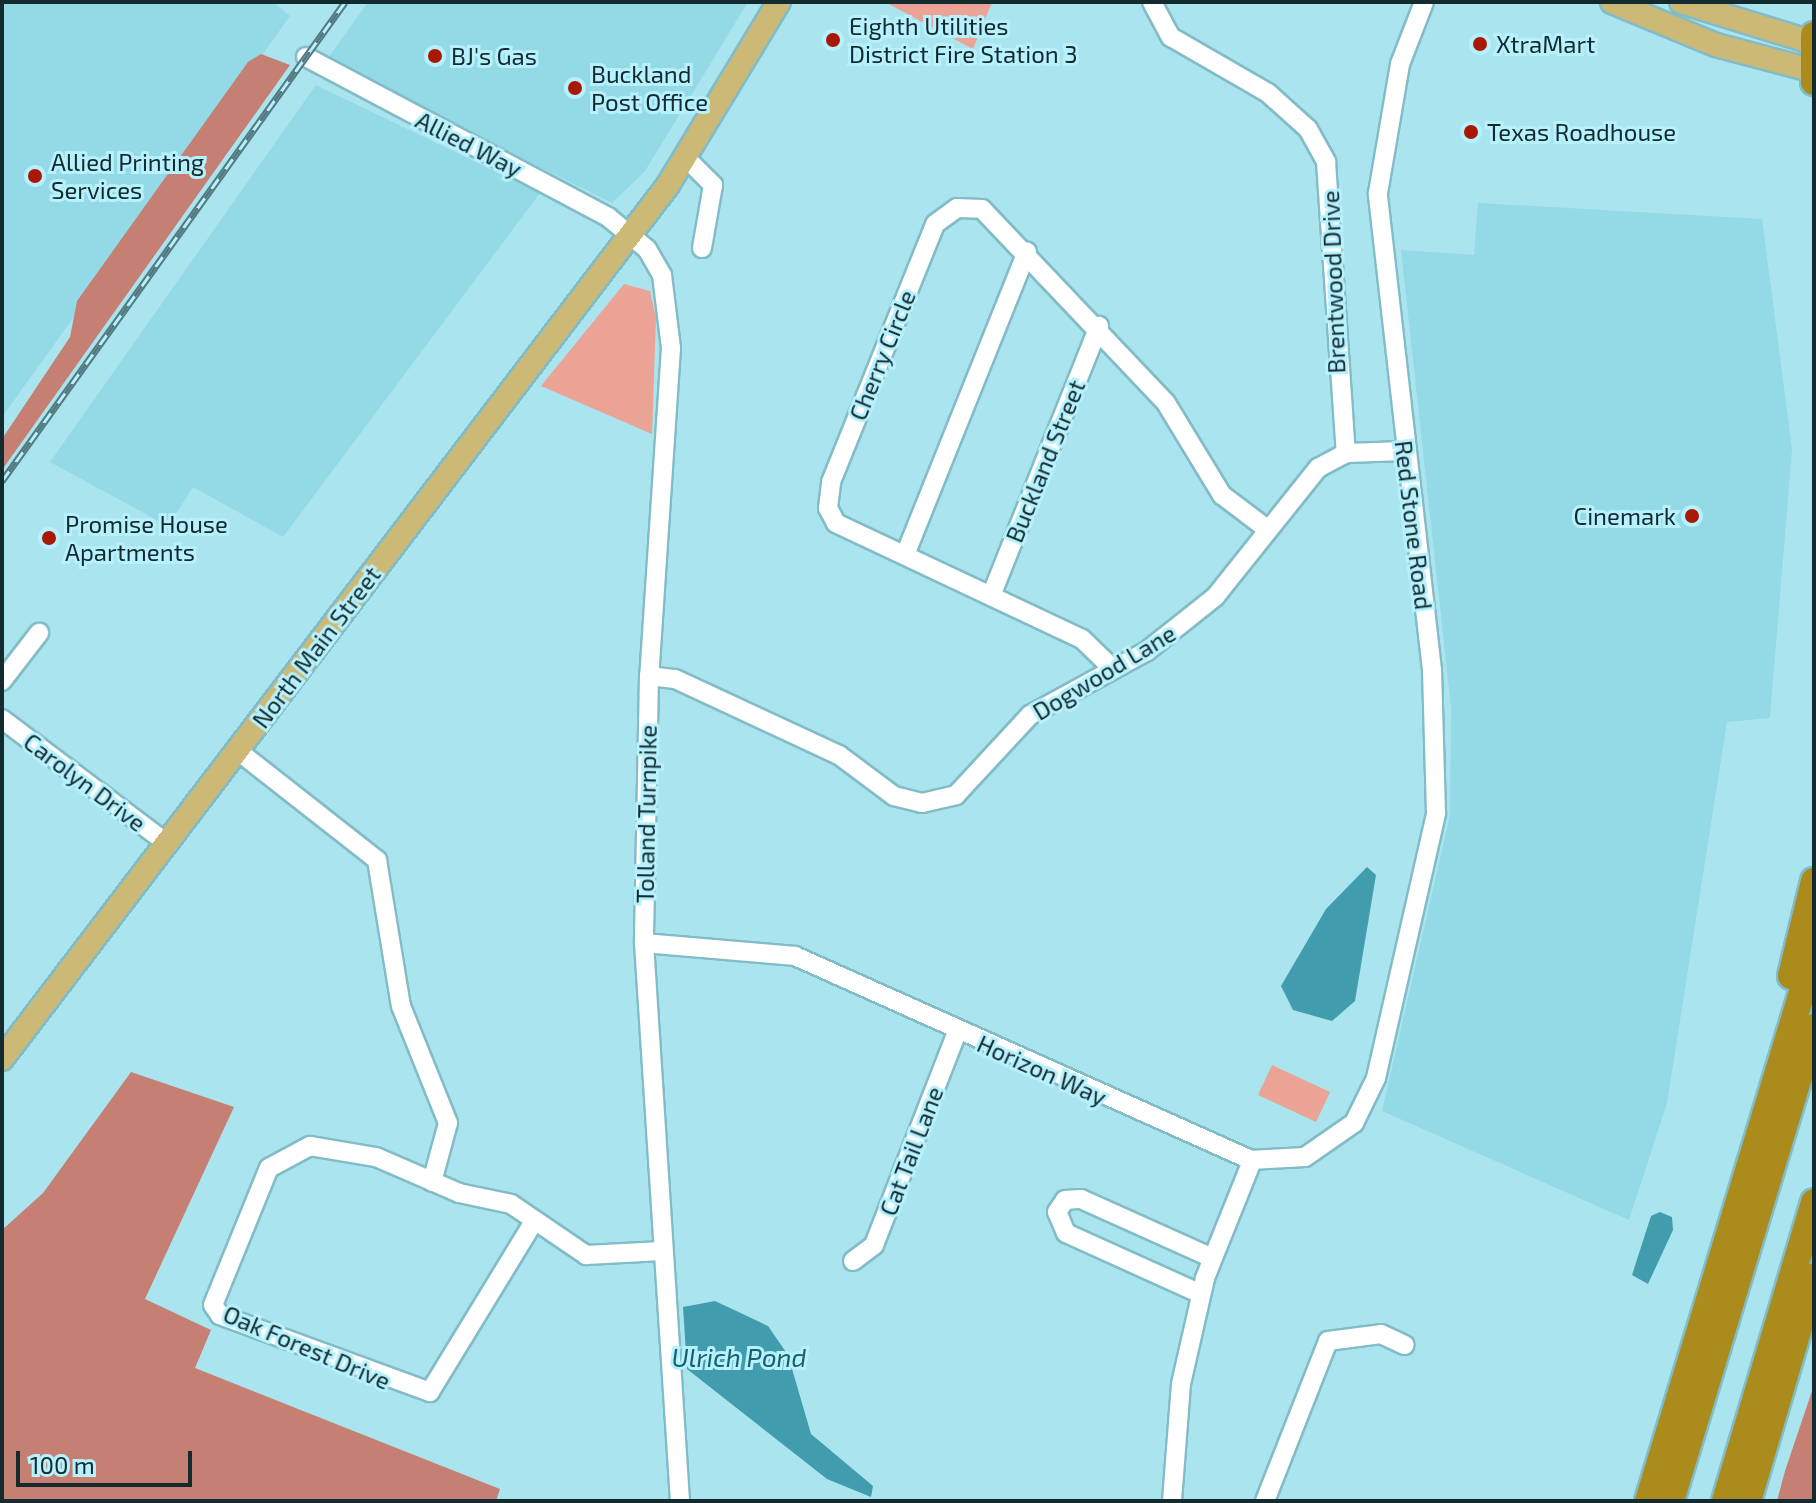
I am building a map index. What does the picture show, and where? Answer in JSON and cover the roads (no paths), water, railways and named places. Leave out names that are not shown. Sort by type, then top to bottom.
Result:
[{"type":"highway","points":[[1814,40],[1814,82]]},
{"type":"highway","points":[[1764,1113],[1814,881]]},
{"type":"highway","points":[[1648,1501],[1814,953]]},
{"type":"highway","points":[[1671,1501],[1814,1027]]},
{"type":"highway","points":[[1725,1501],[1814,1202]]},
{"type":"highway","points":[[1748,1501],[1814,1277]]},
{"type":"main road","points":[[630,235],[687,159],[779,2]]},
{"type":"main road","points":[[1612,2],[1716,45],[1814,71]]},
{"type":"main road","points":[[1681,2],[1814,40]]},
{"type":"main road","name":"North Main Street","points":[[2,1059],[630,235]]},
{"type":"street","name":"Brentwood Drive","points":[[1152,2],[1171,37],[1268,93],[1308,129],[1326,162],[1346,453]]},
{"type":"street","name":"Red Stone Road","points":[[1382,1048],[1429,857],[1439,751],[1378,193],[1400,64],[1424,2]]},
{"type":"street","name":"Allied Way","points":[[306,57],[630,235]]},
{"type":"street","points":[[687,159],[713,186],[702,248]]},
{"type":"street","name":"Cherry Circle","points":[[1113,669],[1082,639],[836,523],[828,508],[913,275],[935,224],[957,208],[982,209],[1099,326],[1166,403],[1222,495],[1267,529]]},
{"type":"street","name":"Tolland Turnpike","points":[[630,235],[662,275],[671,348],[649,676],[644,943],[680,1501]]},
{"type":"street","points":[[905,555],[1027,252]]},
{"type":"street","name":"Buckland Street","points":[[991,596],[1099,326]]},
{"type":"street","name":"Dogwood Lane","points":[[649,676],[675,679],[813,743],[894,796],[922,803],[956,795],[1030,715],[1113,669],[1215,597],[1309,476],[1346,453],[1405,451]]},
{"type":"street","points":[[2,681],[39,633]]},
{"type":"street","name":"Carolyn Drive","points":[[2,719],[168,844]]},
{"type":"street","points":[[238,751],[377,860],[401,1006],[448,1123],[432,1182]]},
{"type":"street","name":"Horizon Way","points":[[644,943],[784,952],[957,1032],[1252,1161],[1299,1159],[1337,1140],[1367,1102],[1382,1048]]},
{"type":"street","name":"Cat Tail Lane","points":[[853,1261],[874,1245],[957,1032]]},
{"type":"street","name":"Oak Forest Drive","points":[[533,1223],[430,1392],[220,1315],[213,1305],[213,1291],[269,1168],[286,1154],[310,1146],[345,1149],[432,1182],[511,1204],[533,1223],[586,1255],[662,1251]]},
{"type":"street","points":[[1172,1501],[1181,1384],[1201,1294],[1210,1257],[1252,1161]]},
{"type":"street","points":[[1201,1294],[1066,1233],[1057,1210],[1081,1199],[1210,1257]]},
{"type":"street","points":[[1265,1501],[1328,1341],[1381,1334],[1405,1345]]},
{"type":"water","points":[[1367,867],[1376,875],[1355,1001],[1332,1021],[1293,1010],[1281,986],[1326,909]]},
{"type":"water","points":[[1660,1212],[1672,1217],[1673,1230],[1648,1284],[1632,1275],[1651,1216]]},
{"type":"water","name":"Ulrich Pond","points":[[715,1301],[768,1326],[788,1355],[811,1434],[873,1486],[871,1497],[827,1479],[687,1369],[683,1307]]},
{"type":"railway","points":[[2,481],[345,2]]},
{"type":"place","name":"Eighth Utilities District Fire Station 3","points":[[833,40]]},
{"type":"place","name":"XtraMart","points":[[1480,44]]},
{"type":"place","name":"BJ's Gas","points":[[435,56]]},
{"type":"place","name":"Buckland Post Office","points":[[575,88]]},
{"type":"place","name":"Texas Roadhouse","points":[[1471,132]]},
{"type":"place","name":"Allied Printing Services","points":[[35,176]]},
{"type":"place","name":"Cinemark","points":[[1692,516]]},
{"type":"place","name":"Promise House Apartments","points":[[49,538]]}]
